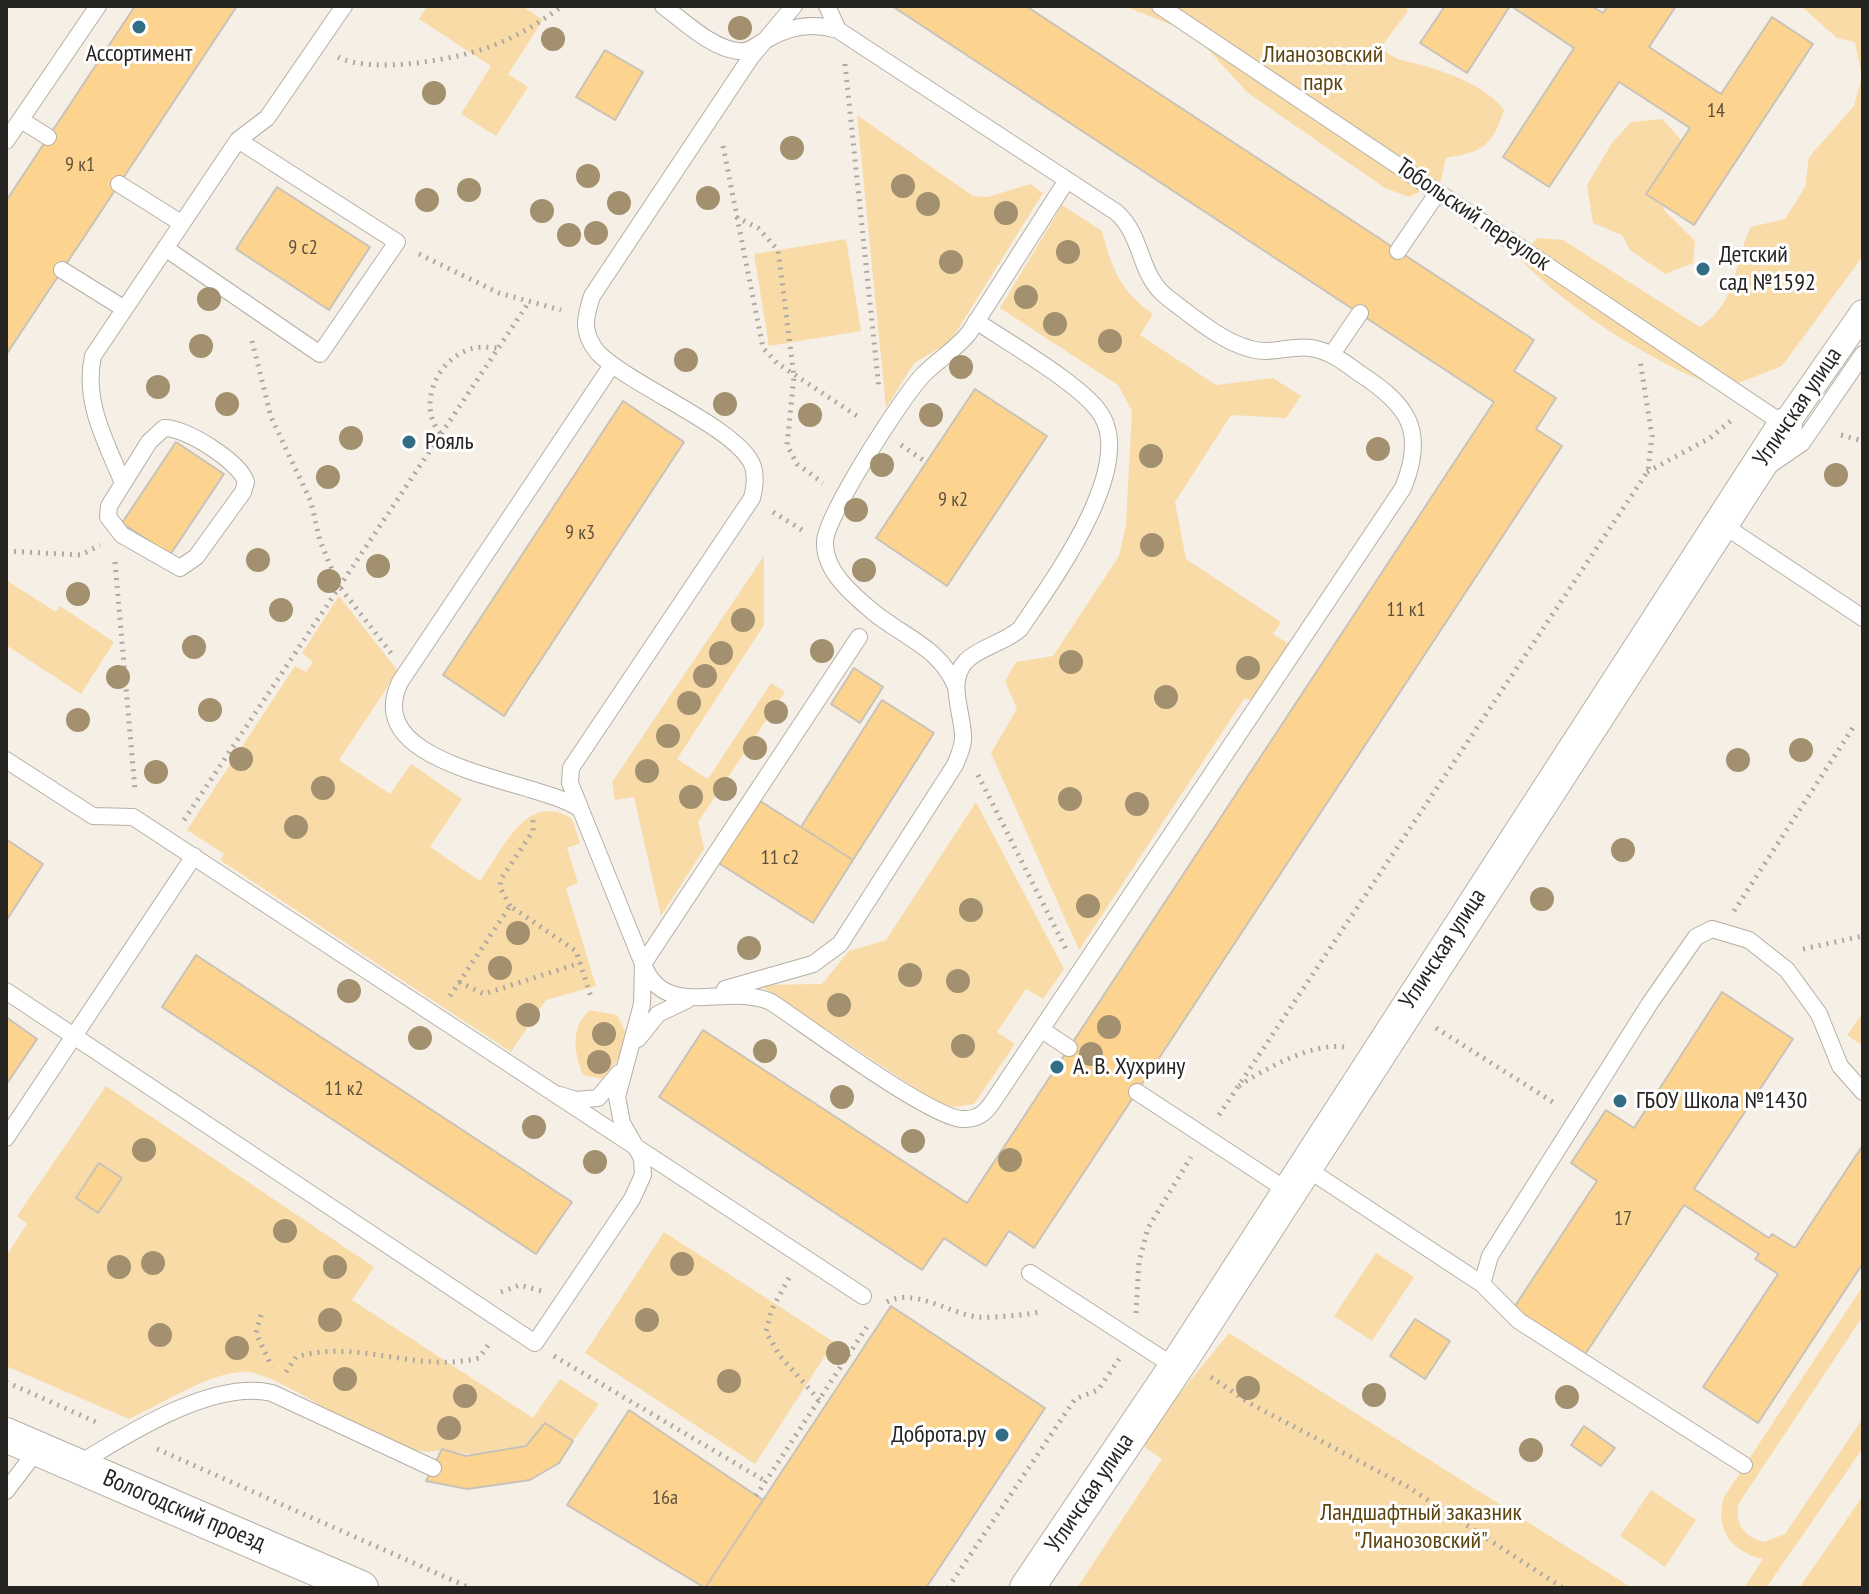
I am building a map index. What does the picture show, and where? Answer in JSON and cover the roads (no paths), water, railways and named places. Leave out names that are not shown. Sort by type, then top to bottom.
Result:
[{"type":"street","name":"Угличская улица","points":[[1027,1588],[1178,1362],[1303,1184],[1720,523],[1863,313]]},
{"type":"street","name":"Вологодский проезд","points":[[6,1435],[361,1588]]},
{"type":"lane","points":[[6,141],[98,6]]},
{"type":"lane","points":[[123,483],[94,413],[89,374],[93,356],[238,140],[263,122],[344,6]]},
{"type":"lane","points":[[571,768],[570,783],[643,964],[651,982],[661,991],[681,999],[757,996],[771,1002],[914,1098],[961,1119],[972,1119],[986,1112],[1403,488],[1410,472],[1414,445],[1406,412],[1380,386],[1332,354],[1304,347],[1254,351],[1232,341],[1160,291],[1146,273],[1126,220],[838,30],[813,24],[766,40],[745,52],[727,49],[663,6]]},
{"type":"lane","points":[[525,790],[556,784],[571,768],[752,498],[753,465],[736,444],[612,365],[592,346],[584,326],[592,296],[716,110],[794,6]]},
{"type":"lane","points":[[827,6],[838,30]]},
{"type":"lane","name":"Тобольский переулок","points":[[1160,6],[1785,425]]},
{"type":"lane","points":[[21,120],[48,137]]},
{"type":"lane","points":[[165,248],[320,354],[397,242],[238,140]]},
{"type":"lane","points":[[560,1095],[576,1100],[598,1098],[614,1083],[626,1059],[658,1014],[695,998],[813,964],[834,950],[947,782],[964,737],[956,687],[943,661],[852,594],[827,559],[824,544],[826,528],[883,433],[923,375],[953,352],[976,321],[1067,180]]},
{"type":"lane","points":[[119,184],[181,223]]},
{"type":"lane","points":[[1398,251],[1438,192]]},
{"type":"lane","points":[[62,270],[123,308]]},
{"type":"lane","points":[[1332,354],[1360,313]]},
{"type":"lane","points":[[956,687],[967,660],[1008,639],[1034,608],[1097,504],[1109,457],[1107,429],[1093,403],[976,321]]},
{"type":"lane","points":[[1753,474],[1802,443],[1863,354]]},
{"type":"lane","points":[[583,811],[560,797],[525,790],[438,758],[411,740],[395,716],[393,706],[394,694],[406,673],[612,365]]},
{"type":"lane","points":[[170,428],[187,433],[239,468],[246,482],[205,545],[185,566],[163,561],[113,529],[107,510],[123,483],[159,430],[170,428]]},
{"type":"lane","points":[[1720,523],[1863,618]]},
{"type":"lane","points":[[6,991],[535,1343],[637,1191],[643,1168],[637,1144],[617,1110],[626,1059],[642,1004],[643,964],[859,637]]},
{"type":"lane","points":[[6,760],[93,816],[133,817],[170,840],[637,1144],[863,1296]]},
{"type":"lane","points":[[6,1138],[194,856]]},
{"type":"lane","points":[[1482,1284],[1490,1256],[1696,937],[1712,929],[1749,940],[1787,970],[1819,1014],[1840,1066],[1863,1092]]},
{"type":"lane","points":[[1042,1030],[1069,1048]]},
{"type":"lane","points":[[1137,1092],[1205,1137],[1303,1184],[1482,1284],[1519,1321],[1744,1465]]},
{"type":"lane","points":[[1030,1273],[1132,1340],[1178,1362]]},
{"type":"lane","points":[[77,1465],[125,1435],[219,1394],[276,1387],[433,1468]]},
{"type":"lane","points":[[6,1491],[38,1449]]},
{"type":"place","name":"Ассортимент","points":[[139,27]]},
{"type":"place","name":"Детский сад №1592","points":[[1703,269]]},
{"type":"place","name":"Рояль","points":[[409,442]]},
{"type":"place","name":"А. В. Хухрину","points":[[1057,1067]]},
{"type":"place","name":"ГБОУ Школа №1430","points":[[1620,1101]]},
{"type":"place","name":"Доброта.ру","points":[[1002,1435]]},
{"type":"park label","name":"Лианозовский парк","points":[[1323,69]]},
{"type":"park label","name":"Ландшафтный заказник \"Лианозовский\"","points":[[1421,1527]]}]
